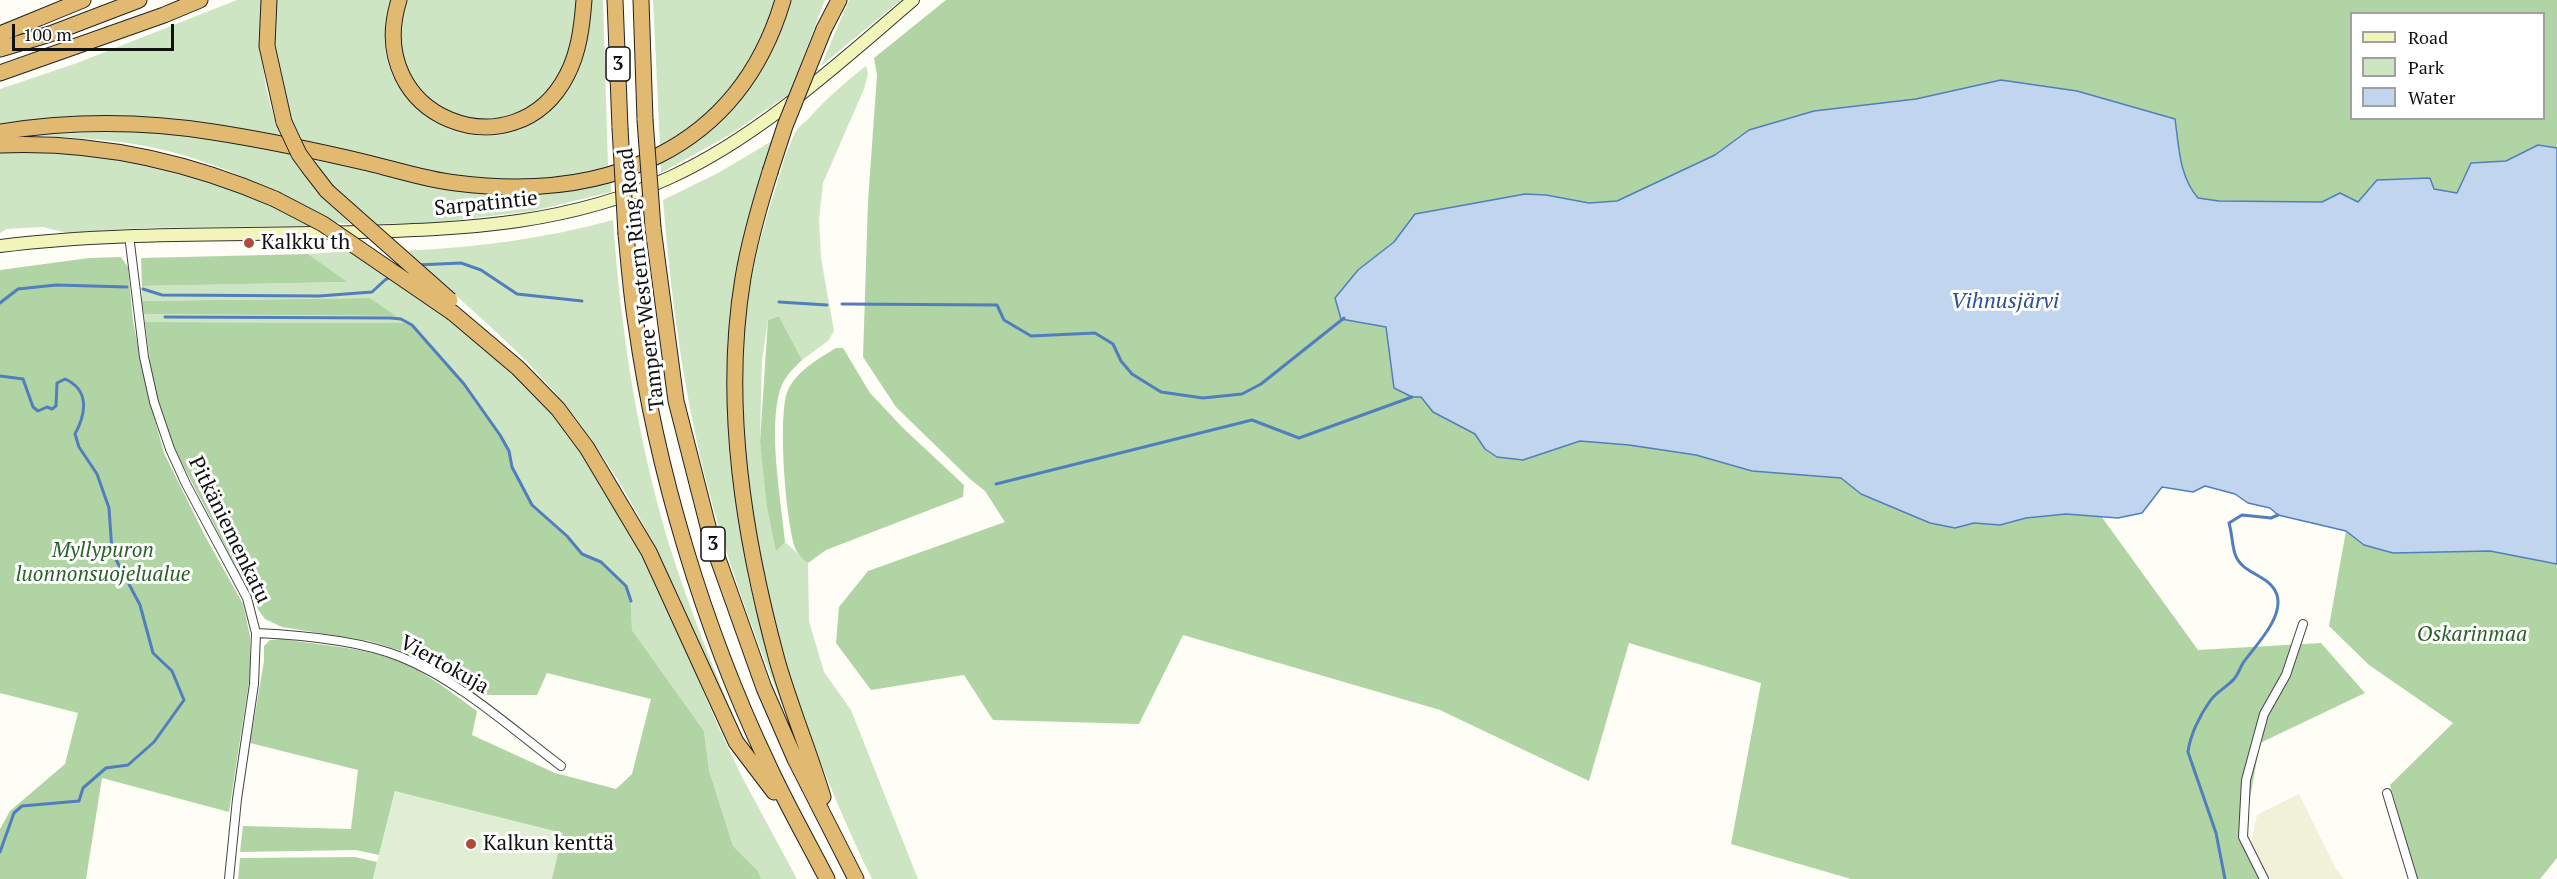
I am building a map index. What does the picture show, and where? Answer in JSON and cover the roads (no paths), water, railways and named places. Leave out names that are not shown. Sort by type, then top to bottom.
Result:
[{"type":"highway","points":[[0,34],[83,0]]},
{"type":"highway","points":[[0,50],[50,34],[139,0]]},
{"type":"highway","points":[[0,73],[200,0]]},
{"type":"highway","points":[[399,0],[393,22],[393,49],[401,75],[408,88],[426,107],[437,114],[462,123],[488,127],[501,126],[526,117],[551,99],[559,89],[576,52],[584,0]]},
{"type":"highway","name":"Tampere Western Ring Road","points":[[615,0],[626,234],[636,325],[666,476],[688,552],[738,697],[766,762],[827,879]]},
{"type":"highway","name":"Tampere Western Ring Road","points":[[641,0],[645,120],[653,228],[676,401],[712,542],[764,688],[856,879]]},
{"type":"highway","points":[[0,132],[72,125],[176,128],[255,139],[453,183],[514,188],[571,184],[603,177],[658,157],[701,128],[732,96],[754,68],[776,23],[783,0]]},
{"type":"highway","points":[[824,29],[832,0]]},
{"type":"highway","points":[[836,841],[807,744],[778,662],[764,607],[750,536],[738,444],[736,363],[743,280],[757,215],[802,82],[839,0]]},
{"type":"highway","points":[[269,3],[267,46],[284,122],[299,153],[327,191],[558,409],[587,448],[649,552],[736,742],[796,820]]},
{"type":"highway","points":[[0,145],[67,145],[146,156],[188,166],[236,182],[323,224],[455,310]]},
{"type":"main road","name":"Sarpatintie","points":[[0,246],[129,235],[434,230],[518,223],[597,204],[671,177],[727,146],[827,73],[912,0]]},
{"type":"street","name":"Pitkäniemenkatu","points":[[129,235],[144,357],[154,402],[178,467],[247,598],[256,633],[254,684],[237,799],[230,879]]},
{"type":"street","points":[[2264,879],[2243,837],[2246,780],[2264,714],[2286,675],[2303,624]]},
{"type":"street","name":"Viertokuja","points":[[256,633],[283,634],[346,644],[388,652],[404,658],[456,688],[561,766]]},
{"type":"street","points":[[2387,793],[2413,879]]},
{"type":"water","name":"Vihnusjärvi","points":[[2001,80],[2077,91],[2175,119],[2181,161],[2187,180],[2198,198],[2219,201],[2322,202],[2340,193],[2358,202],[2377,180],[2430,178],[2434,189],[2457,193],[2471,163],[2506,161],[2538,145],[2557,148],[2557,564],[2490,551],[2393,553],[2364,545],[2346,531],[2278,515],[2270,508],[2248,503],[2235,494],[2205,486],[2193,492],[2162,487],[2142,513],[2118,518],[2066,514],[2026,518],[2000,525],[1974,523],[1955,528],[1930,523],[1861,494],[1841,478],[1752,471],[1696,455],[1629,445],[1580,441],[1523,460],[1497,457],[1485,449],[1475,434],[1433,412],[1421,397],[1412,397],[1394,388],[1386,327],[1341,319],[1335,298],[1358,270],[1394,242],[1415,214],[1525,194],[1546,195],[1589,203],[1617,201],[1715,155],[1749,130],[1814,111],[1916,99]]},
{"type":"waterway","points":[[417,265],[461,263],[481,270],[517,294],[582,301]]},
{"type":"waterway","points":[[143,289],[162,295],[319,296],[372,292],[392,276]]},
{"type":"waterway","points":[[0,303],[18,289],[56,285],[127,287]]},
{"type":"waterway","points":[[779,302],[827,305]]},
{"type":"waterway","points":[[842,304],[997,305],[1004,320],[1031,336],[1095,333],[1113,344],[1121,361],[1132,374],[1161,392],[1203,398],[1242,394],[1261,384],[1344,318]]},
{"type":"waterway","points":[[165,317],[391,318],[401,319],[412,325],[464,384],[500,435],[509,451],[512,467],[532,505],[567,536],[582,554],[601,562],[626,586],[631,601]]},
{"type":"waterway","points":[[0,376],[23,379],[33,407],[38,411],[47,407],[52,409],[56,406],[57,383],[65,379],[79,389],[84,403],[82,419],[75,434],[79,447],[97,474],[109,508],[112,552],[140,605],[153,653],[172,671],[184,700],[154,742],[128,765],[106,768],[83,788],[79,801],[22,806],[14,813],[0,852]]},
{"type":"waterway","points":[[996,484],[1252,420],[1299,438],[1412,397]]},
{"type":"waterway","points":[[2225,879],[2216,833],[2188,752],[2193,732],[2203,712],[2212,698],[2235,677],[2272,622],[2278,604],[2273,588],[2239,561],[2235,554],[2229,523],[2242,515],[2271,518],[2278,515]]},
{"type":"place","name":"Kalkku th","points":[[249,243]]},
{"type":"place","name":"Kalkun kenttä","points":[[471,844]]},
{"type":"park label","name":"Myllypuron luonnonsuojelualue","points":[[103,563]]},
{"type":"park label","name":"Oskarinmaa","points":[[2472,635]]}]
